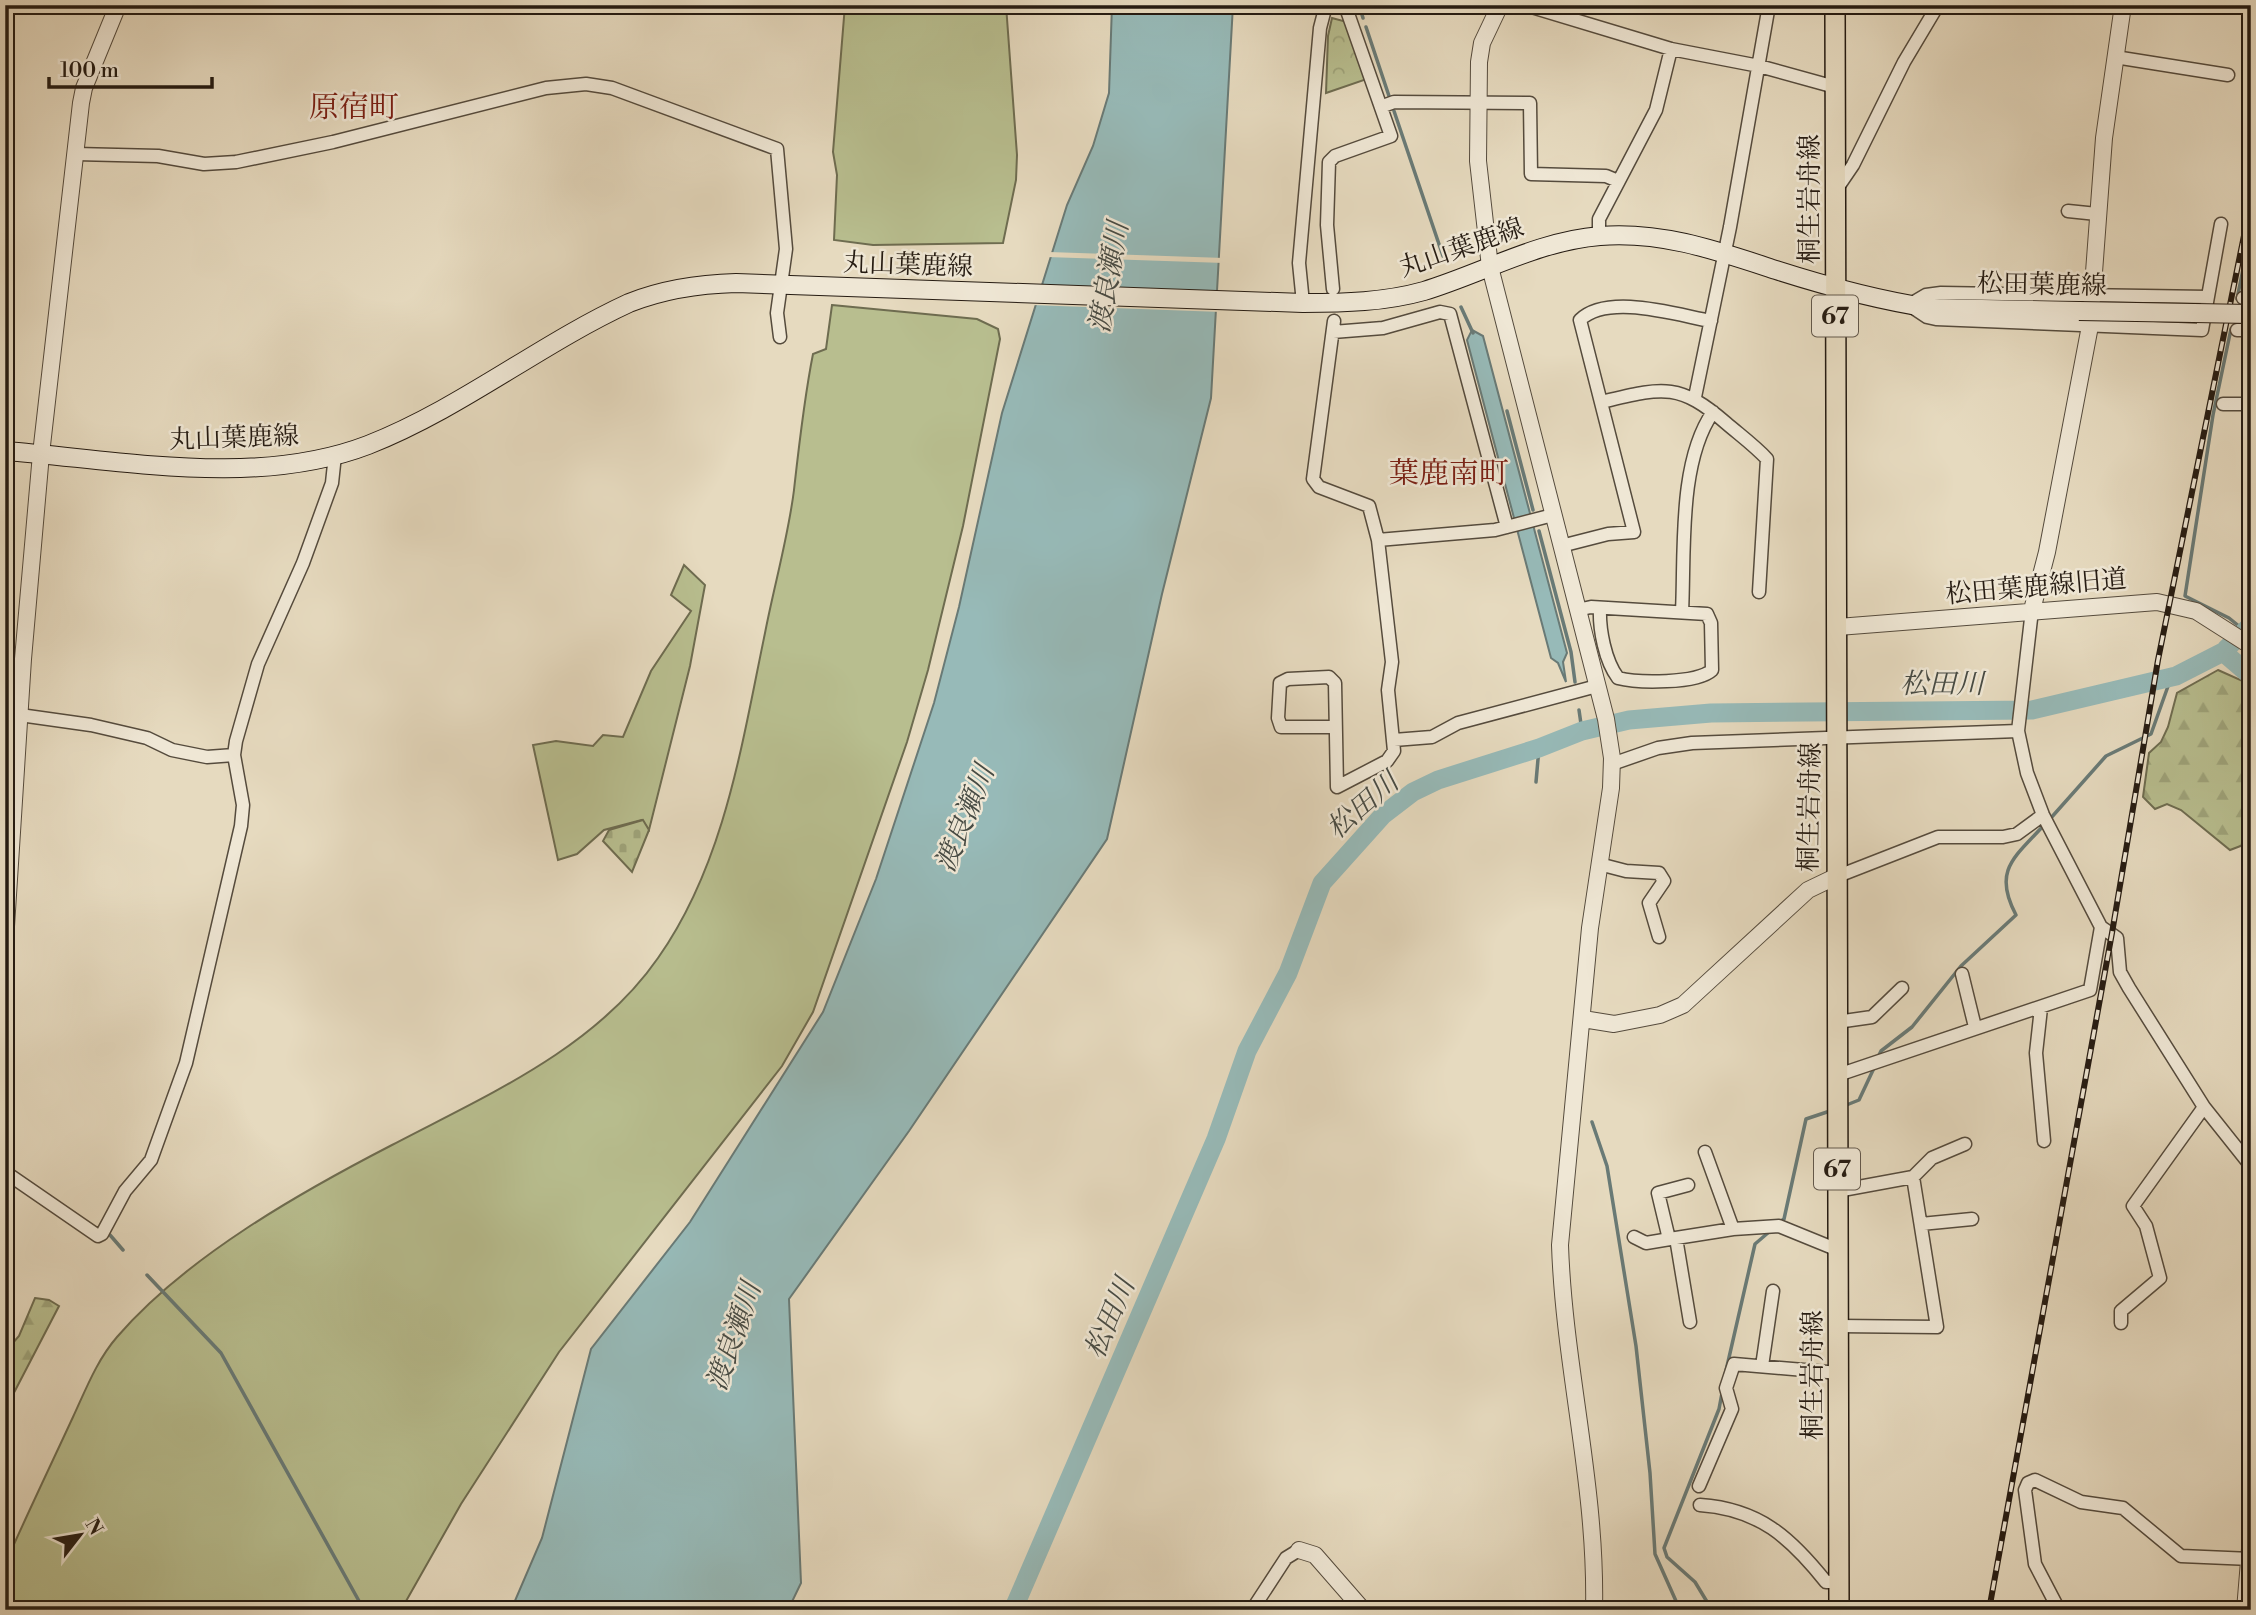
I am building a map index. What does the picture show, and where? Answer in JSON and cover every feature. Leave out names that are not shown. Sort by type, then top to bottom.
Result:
[{"type":"main road","name":"桐生岩舟線","points":[[1835,5],[1838,627],[1833,878],[1838,1074],[1839,1610]]},
{"type":"main road","name":"丸山葉鹿線","points":[[5,451],[142,466],[252,467],[286,465],[335,455],[366,446],[413,424],[629,303],[683,287],[736,283],[1296,303],[1397,297],[1423,291],[1559,243],[1599,236],[1666,239],[1724,253],[1835,288]]},
{"type":"main road","name":"松田葉鹿線","points":[[1835,288],[1930,308],[2085,318],[2248,304]]},
{"type":"street","points":[[5,942],[41,454],[76,154],[84,88],[118,5]]},
{"type":"street","points":[[1296,303],[1320,28],[1326,5]]},
{"type":"street","points":[[1333,289],[1327,225],[1329,162],[1335,156],[1389,139],[1391,133],[1345,5]]},
{"type":"street","points":[[1500,5],[1482,43],[1479,104],[1478,161],[1490,267],[1602,703],[1612,761],[1607,829],[1590,928],[1560,1245],[1564,1296],[1590,1491],[1594,1610]]},
{"type":"street","points":[[1525,5],[1671,49],[1759,66],[1835,87]]},
{"type":"street","points":[[1695,397],[1769,5]]},
{"type":"street","points":[[1836,190],[1853,166],[1904,62],[1938,5]]},
{"type":"street","points":[[2123,5],[2097,214],[2092,296],[2085,318],[2049,541],[2032,610],[2018,727],[2027,773],[2043,815],[2101,927],[2118,938],[2120,972],[2204,1107],[2251,1166]]},
{"type":"street","points":[[1599,236],[1599,219],[1656,110],[1671,49]]},
{"type":"street","points":[[2115,57],[2228,75]]},
{"type":"street","points":[[76,154],[158,156],[204,164],[236,162],[334,142],[546,88],[586,84],[612,88],[777,149],[787,286],[777,324],[780,337]]},
{"type":"street","points":[[1383,106],[1394,102],[1530,103],[1531,174],[1606,176],[1618,181]]},
{"type":"street","points":[[2068,211],[2097,214]]},
{"type":"street","points":[[2085,318],[2202,330],[2221,224]]},
{"type":"street","points":[[1909,305],[1926,295],[1941,293],[2208,297]]},
{"type":"street","points":[[1561,546],[1608,534],[1634,532],[1580,326],[1583,317],[1617,306],[1711,321]]},
{"type":"street","points":[[1335,727],[1281,727],[1278,718],[1280,683],[1288,679],[1329,677],[1335,683],[1337,787],[1387,761],[1394,751],[1388,690],[1392,662],[1378,540],[1369,506],[1318,488],[1313,479],[1333,326],[1383,328],[1440,312],[1450,314],[1511,526]]},
{"type":"street","points":[[2237,330],[2251,330]]},
{"type":"street","points":[[1601,402],[1645,391],[1685,393],[1695,397],[1763,456],[1768,464],[1760,542],[1759,592]]},
{"type":"street","points":[[2223,404],[2251,404]]},
{"type":"street","points":[[1682,612],[1690,475],[1700,438],[1713,412]]},
{"type":"street","points":[[5,1172],[98,1236],[102,1234],[125,1191],[151,1160],[186,1063],[237,848],[243,805],[234,755],[258,664],[303,562],[332,482],[335,455]]},
{"type":"street","points":[[1378,540],[1511,526],[1553,515]]},
{"type":"street","name":"松田葉鹿線旧道","points":[[1838,627],[2157,602],[2196,611],[2250,646]]},
{"type":"street","points":[[1577,610],[1600,608],[1707,614],[1710,618],[1714,660],[1712,670],[1702,676],[1666,681],[1621,680],[1612,669],[1599,621],[1600,608]]},
{"type":"street","points":[[1394,740],[1432,737],[1458,723],[1597,686]]},
{"type":"street","points":[[20,716],[91,725],[147,738],[172,750],[207,757],[234,755]]},
{"type":"street","points":[[1612,761],[1658,748],[1692,743],[1837,732],[2018,727]]},
{"type":"street","points":[[1583,1019],[1614,1024],[1660,1015],[1683,1005],[1808,890],[1938,837],[2003,837],[2017,834],[2043,815]]},
{"type":"street","points":[[1599,864],[1626,872],[1659,873],[1664,881],[1648,903],[1659,937]]},
{"type":"street","points":[[1838,1074],[2090,990],[2101,927]]},
{"type":"street","points":[[1962,974],[1975,1027]]},
{"type":"street","points":[[1837,1021],[1872,1017],[1902,988]]},
{"type":"street","points":[[2041,1008],[2036,1053],[2044,1141]]},
{"type":"street","points":[[2121,1323],[2121,1311],[2160,1278],[2146,1226],[2133,1206],[2204,1107]]},
{"type":"street","points":[[1837,1191],[1913,1177],[1932,1158],[1965,1144]]},
{"type":"street","points":[[1705,1152],[1733,1229]]},
{"type":"street","points":[[1838,1326],[1937,1327],[1913,1177]]},
{"type":"street","points":[[1688,1185],[1658,1193],[1672,1239],[1690,1322]]},
{"type":"street","points":[[1921,1224],[1972,1219]]},
{"type":"street","points":[[1634,1237],[1646,1243],[1733,1229],[1779,1226],[1838,1251]]},
{"type":"street","points":[[1762,1366],[1773,1291]]},
{"type":"street","points":[[1699,1486],[1732,1409],[1726,1388],[1734,1364],[1839,1373]]},
{"type":"street","points":[[2059,1610],[2035,1564],[2025,1490],[2028,1483],[2035,1480],[2081,1502],[2123,1508],[2181,1556],[2250,1559]]},
{"type":"street","points":[[1700,1505],[1730,1507],[1769,1525],[1798,1547],[1826,1582],[1839,1582]]},
{"type":"street","points":[[2245,1610],[2251,1537]]},
{"type":"street","points":[[1252,1610],[1286,1558],[1299,1550],[1315,1555],[1363,1610]]},
{"type":"green space","points":[[845,5],[1006,5],[1017,155],[1016,180],[1003,243],[873,245],[834,240],[837,175],[833,152]]},
{"type":"green space","points":[[1332,18],[1347,22],[1367,79],[1326,93],[1328,36]]},
{"type":"green space","points":[[832,305],[977,319],[998,329],[1000,339],[963,526],[928,670],[907,742],[813,1012],[782,1066],[559,1352],[461,1504],[401,1610],[5,1610],[5,1564],[87,1385],[110,1346],[145,1308],[210,1254],[282,1206],[501,1088],[571,1044],[603,1019],[632,990],[658,958],[700,883],[728,801],[788,526],[813,354],[826,349]]},
{"type":"green space","points":[[684,565],[705,585],[690,666],[649,830],[642,820],[604,830],[577,854],[558,860],[533,745],[556,741],[593,746],[603,735],[623,737],[651,671],[691,611],[671,595]]},
{"type":"green space","points":[[2218,670],[2245,682],[2251,689],[2251,842],[2230,850],[2181,810],[2167,804],[2155,809],[2143,797],[2149,753],[2161,742],[2168,727],[2177,693]]},
{"type":"green space","points":[[643,820],[649,830],[632,872],[603,841],[609,830]]},
{"type":"green space","points":[[35,1298],[49,1300],[59,1306],[5,1410],[5,1352],[19,1336]]},
{"type":"water","name":"渡良瀬川","points":[[1112,5],[1233,5],[1211,398],[1162,594],[1107,839],[909,1131],[789,1299],[801,1583],[788,1610],[511,1610],[542,1538],[591,1349],[690,1222],[823,1012],[876,879],[934,703],[959,607],[1002,413],[1067,205],[1093,146],[1109,93]]},
{"type":"water","points":[[1472,330],[1483,336],[1567,653],[1563,662],[1566,682],[1558,663],[1551,658],[1467,340]]},
{"type":"pier","points":[[1049,252],[1224,258],[1224,263],[1047,257]]},
{"type":"pier","points":[[1037,289],[1222,295],[1221,312],[1032,305]]},
{"type":"waterway","points":[[1359,5],[1363,18]]},
{"type":"waterway","points":[[1366,27],[1389,96]]},
{"type":"waterway","points":[[1394,111],[1443,256]]},
{"type":"waterway","points":[[2237,299],[2251,230]]},
{"type":"waterway","points":[[1461,307],[1473,333]]},
{"type":"waterway","points":[[2231,329],[2213,415],[2185,596],[2229,618],[2245,631]]},
{"type":"waterway","points":[[1507,411],[1533,510]]},
{"type":"waterway","points":[[1539,531],[1571,652],[1575,682]]},
{"type":"waterway","points":[[2226,649],[2251,625]]},
{"type":"waterway","name":"松田川","points":[[1013,1610],[1216,1139],[1247,1051],[1288,973],[1322,883],[1383,815],[1413,792],[1438,780],[1539,748],[1582,731],[1629,720],[1711,713],[2032,710],[2176,676],[2223,652],[2251,676]]},
{"type":"waterway","points":[[2050,819],[2106,756],[2151,734],[2172,675]]},
{"type":"waterway","points":[[1579,710],[1582,731]]},
{"type":"waterway","points":[[1536,782],[1539,748]]},
{"type":"waterway","points":[[1878,1057],[1881,1051],[1912,1027],[1961,966],[2016,915],[2006,886],[2010,865],[2045,824]]},
{"type":"waterway","points":[[5,1016],[13,944]]},
{"type":"waterway","points":[[1844,1106],[1859,1100],[1874,1068]]},
{"type":"waterway","points":[[1780,1222],[1784,1219],[1806,1119],[1830,1111]]},
{"type":"waterway","points":[[1592,1122],[1607,1166],[1636,1346],[1650,1473],[1655,1554],[1680,1610]]},
{"type":"waterway","points":[[1725,1375],[1755,1244],[1769,1232]]},
{"type":"waterway","points":[[110,1235],[123,1250]]},
{"type":"waterway","points":[[147,1275],[221,1353],[364,1610]]},
{"type":"waterway","points":[[1712,1610],[1695,1582],[1667,1557],[1664,1548],[1719,1409],[1722,1393]]},
{"type":"railway","points":[[1989,1610],[2112,933],[2158,660],[2251,201]]},
{"type":"district","name":"原宿町","points":[[354,107]]},
{"type":"district","name":"葉鹿南町","points":[[1449,473]]}]
